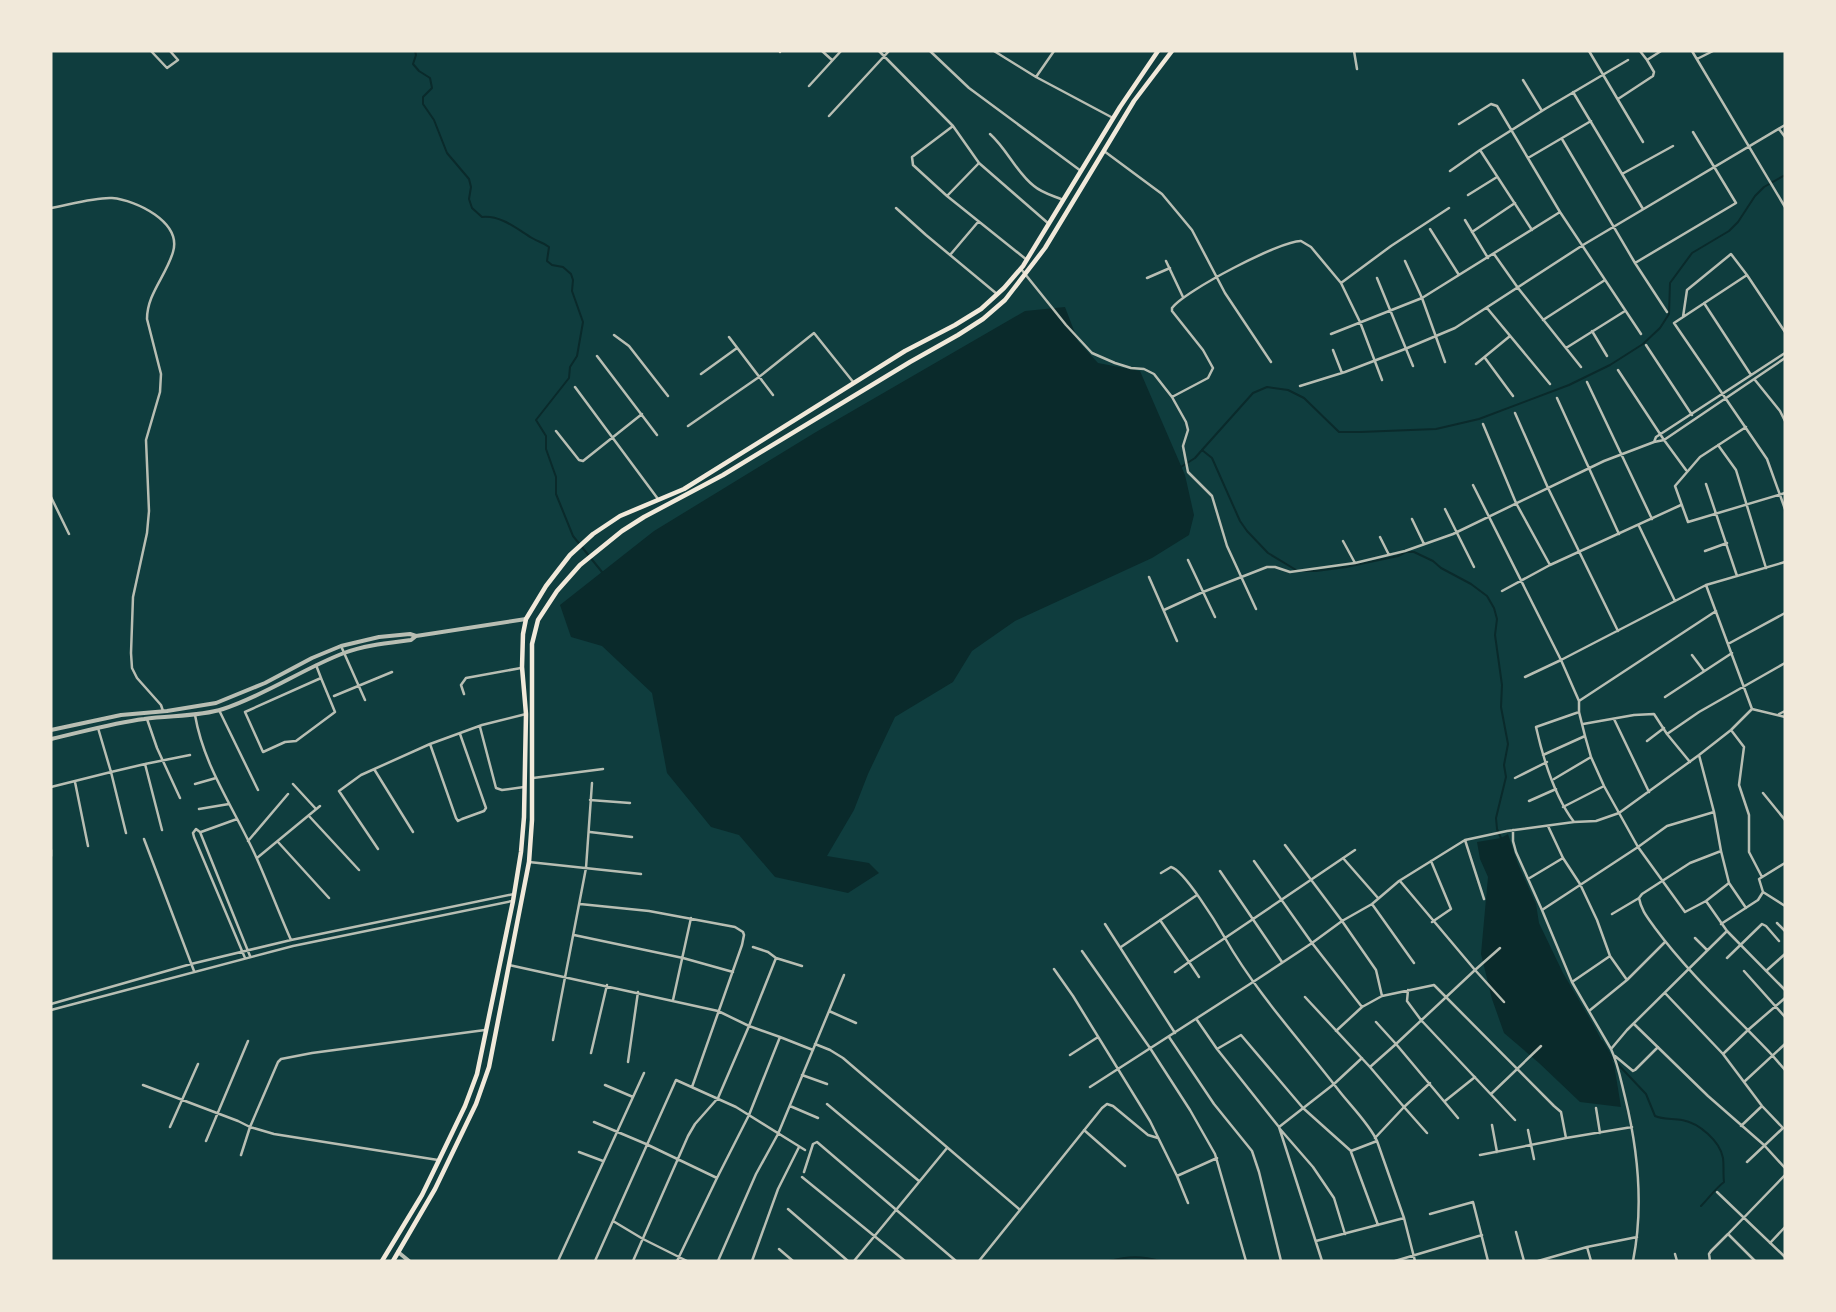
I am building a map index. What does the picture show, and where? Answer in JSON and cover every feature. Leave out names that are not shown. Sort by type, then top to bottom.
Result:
[{"type":"highway","points":[[382,1261],[422,1195],[440,1160],[465,1106],[477,1074],[513,901],[521,852],[526,714],[522,667],[523,634],[526,619],[546,586],[570,555],[593,534],[620,516],[684,489],[905,351],[982,309],[1020,269],[1113,118],[1158,51]]},
{"type":"highway","points":[[393,1261],[435,1190],[476,1104],[489,1067],[529,862],[532,792],[532,644],[538,620],[544,609],[580,565],[602,546],[644,517],[715,479],[975,324],[1005,300],[1045,248],[1134,101],[1172,51]]},
{"type":"highway","points":[[524,790],[532,792]]},
{"type":"highway","points":[[446,1147],[454,1150]]},
{"type":"street","points":[[151,51],[167,68],[178,60],[170,51]]},
{"type":"street","points":[[822,51],[832,60]]},
{"type":"street","points":[[809,86],[841,51]]},
{"type":"street","points":[[880,51],[953,126],[979,163],[1049,224]]},
{"type":"street","points":[[829,116],[889,51]]},
{"type":"street","points":[[930,51],[969,88],[1081,171]]},
{"type":"street","points":[[994,51],[1036,77],[1113,118]]},
{"type":"street","points":[[1036,77],[1054,51]]},
{"type":"street","points":[[1354,51],[1357,69]]},
{"type":"street","points":[[1589,51],[1643,142]]},
{"type":"street","points":[[1618,99],[1653,76],[1654,72],[1640,51]]},
{"type":"street","points":[[1647,60],[1661,51]]},
{"type":"street","points":[[1692,51],[1785,206]]},
{"type":"street","points":[[1697,59],[1713,51]]},
{"type":"street","points":[[1450,171],[1542,111],[1628,60]]},
{"type":"street","points":[[1523,80],[1542,111]]},
{"type":"street","points":[[1573,92],[1643,209]]},
{"type":"street","points":[[1458,124],[1491,104],[1498,108],[1560,212],[1641,334]]},
{"type":"street","points":[[1528,158],[1592,121]]},
{"type":"street","points":[[1300,386],[1375,361],[1454,328],[1583,245],[1785,125]]},
{"type":"street","points":[[953,126],[912,157],[913,165],[947,196],[1026,260]]},
{"type":"street","points":[[1779,129],[1785,137]]},
{"type":"street","points":[[1635,263],[1736,203],[1693,132]]},
{"type":"street","points":[[990,134],[1000,143],[1034,186],[1063,200]]},
{"type":"street","points":[[1562,139],[1635,263],[1667,312]]},
{"type":"street","points":[[1622,174],[1673,146]]},
{"type":"street","points":[[1480,150],[1532,230]]},
{"type":"street","points":[[1104,151],[1162,194],[1192,230],[1232,305],[1271,362]]},
{"type":"street","points":[[947,196],[979,163]]},
{"type":"street","points":[[1468,195],[1498,177]]},
{"type":"street","points":[[51,208],[113,198],[149,210],[160,218],[172,235],[173,252],[165,273],[149,302],[147,312],[147,319],[161,374],[160,392],[146,440],[149,482],[147,533],[133,597],[131,623],[132,668],[137,678],[161,705],[167,717]]},
{"type":"street","points":[[1472,232],[1514,203]]},
{"type":"street","points":[[896,208],[997,294]]},
{"type":"street","points":[[1341,282],[1449,208]]},
{"type":"street","points":[[1331,334],[1422,298],[1560,212]]},
{"type":"street","points":[[1465,220],[1488,258]]},
{"type":"street","points":[[950,255],[978,222]]},
{"type":"street","points":[[1430,229],[1459,275]]},
{"type":"street","points":[[1172,397],[1208,378],[1213,368],[1203,350],[1172,311],[1172,308],[1183,297],[1217,276],[1297,240],[1311,246],[1341,282],[1360,322],[1382,380]]},
{"type":"street","points":[[1494,254],[1518,288],[1581,367]]},
{"type":"street","points":[[1683,317],[1687,290],[1731,254],[1785,332]]},
{"type":"street","points":[[1166,261],[1183,297]]},
{"type":"street","points":[[1406,261],[1422,298],[1445,362]]},
{"type":"street","points":[[1147,278],[1170,268]]},
{"type":"street","points":[[1020,269],[1066,325],[1092,353],[1131,368],[1144,369],[1154,374],[1164,385],[1186,422],[1188,430],[1183,449],[1190,476],[1212,496],[1222,535],[1256,609]]},
{"type":"street","points":[[1747,275],[1674,323],[1767,459],[1785,509]]},
{"type":"street","points":[[1376,278],[1412,366]]},
{"type":"street","points":[[1543,320],[1605,280]]},
{"type":"street","points":[[1704,303],[1754,379],[1785,421]]},
{"type":"street","points":[[1487,308],[1550,384]]},
{"type":"street","points":[[1566,348],[1625,311]]},
{"type":"street","points":[[1592,332],[1607,356]]},
{"type":"street","points":[[688,426],[759,377],[814,333],[854,383]]},
{"type":"street","points":[[614,335],[629,346],[668,396]]},
{"type":"street","points":[[1476,364],[1510,336]]},
{"type":"street","points":[[729,337],[772,395]]},
{"type":"street","points":[[1646,345],[1692,414]]},
{"type":"street","points":[[701,374],[737,348]]},
{"type":"street","points":[[1332,350],[1342,373]]},
{"type":"street","points":[[1654,442],[1660,434],[1785,353]]},
{"type":"street","points":[[597,356],[657,435]]},
{"type":"street","points":[[1485,358],[1513,396]]},
{"type":"street","points":[[1164,610],[1203,592],[1267,567],[1275,567],[1290,572],[1355,563],[1389,555],[1456,532],[1588,468],[1621,454],[1664,440],[1785,358]]},
{"type":"street","points":[[1618,370],[1686,471]]},
{"type":"street","points":[[1587,382],[1652,519]]},
{"type":"street","points":[[575,386],[658,500]]},
{"type":"street","points":[[1557,398],[1619,534]]},
{"type":"street","points":[[1780,412],[1785,408]]},
{"type":"street","points":[[1515,413],[1578,552],[1618,631]]},
{"type":"street","points":[[556,431],[579,460],[583,461],[642,414]]},
{"type":"street","points":[[1483,424],[1516,503],[1550,565]]},
{"type":"street","points":[[1746,428],[1700,457],[1675,486],[1688,522],[1785,493]]},
{"type":"street","points":[[1718,445],[1736,470],[1748,504],[1766,568]]},
{"type":"street","points":[[1706,484],[1737,576]]},
{"type":"street","points":[[1473,485],[1561,660],[1579,702],[1579,712],[1591,757],[1604,786],[1638,847],[1685,912],[1706,901],[1729,883]]},
{"type":"street","points":[[51,497],[68,534]]},
{"type":"street","points":[[1502,591],[1550,565],[1681,505]]},
{"type":"street","points":[[1445,509],[1474,567]]},
{"type":"street","points":[[1412,519],[1424,544]]},
{"type":"street","points":[[1638,525],[1675,601]]},
{"type":"street","points":[[1380,537],[1389,555]]},
{"type":"street","points":[[1343,541],[1355,563]]},
{"type":"street","points":[[1705,551],[1727,543]]},
{"type":"street","points":[[1188,560],[1215,617]]},
{"type":"street","points":[[1525,677],[1706,585],[1785,562]]},
{"type":"street","points":[[1149,577],[1177,641]]},
{"type":"street","points":[[1706,585],[1752,709]]},
{"type":"street","points":[[1579,702],[1716,611]]},
{"type":"street","points":[[1728,644],[1785,613]]},
{"type":"street","points":[[51,739],[147,718],[194,715],[219,710],[264,693],[316,665],[366,646],[411,640],[416,636],[426,634],[526,619]]},
{"type":"street","points":[[51,730],[121,714],[165,711],[216,703],[265,683],[312,658],[341,646],[379,637],[410,634],[416,636]]},
{"type":"street","points":[[341,646],[360,685],[365,700]]},
{"type":"street","points":[[1665,697],[1732,654]]},
{"type":"street","points":[[1692,655],[1704,672]]},
{"type":"street","points":[[1667,734],[1699,712],[1785,663]]},
{"type":"street","points":[[316,665],[335,712],[296,741],[285,742],[263,752],[246,712],[321,678]]},
{"type":"street","points":[[464,694],[461,685],[466,678],[522,667]]},
{"type":"street","points":[[334,696],[392,672]]},
{"type":"street","points":[[1752,709],[1785,717]]},
{"type":"street","points":[[1090,1087],[1197,1019],[1342,921],[1372,904],[1400,881],[1465,840],[1502,831],[1596,821],[1619,813],[1731,730],[1752,709]]},
{"type":"street","points":[[219,710],[258,790]]},
{"type":"street","points":[[1777,715],[1785,711]]},
{"type":"street","points":[[1574,822],[1563,807],[1543,755],[1536,727],[1579,712]]},
{"type":"street","points":[[1582,724],[1649,713],[1654,714],[1667,734],[1690,762]]},
{"type":"street","points":[[378,849],[339,791],[360,775],[430,744],[526,714]]},
{"type":"street","points":[[194,715],[201,744],[216,778],[257,858],[293,946]]},
{"type":"street","points":[[147,718],[180,798]]},
{"type":"street","points":[[1614,719],[1648,792]]},
{"type":"street","points":[[480,727],[496,788],[502,790],[524,790]]},
{"type":"street","points":[[98,728],[126,833]]},
{"type":"street","points":[[1647,741],[1664,728]]},
{"type":"street","points":[[1731,730],[1744,747],[1739,785],[1749,815],[1749,852],[1762,877]]},
{"type":"street","points":[[430,744],[456,818],[458,820],[462,819],[484,811],[486,808],[460,734]]},
{"type":"street","points":[[1543,755],[1585,736]]},
{"type":"street","points":[[51,787],[144,764],[190,755]]},
{"type":"street","points":[[1699,755],[1714,812],[1729,883],[1746,908]]},
{"type":"street","points":[[1553,780],[1591,757]]},
{"type":"street","points":[[1515,778],[1547,762]]},
{"type":"street","points":[[144,764],[162,830]]},
{"type":"street","points":[[374,769],[413,832]]},
{"type":"street","points":[[532,778],[603,769]]},
{"type":"street","points":[[195,784],[216,778]]},
{"type":"street","points":[[75,782],[88,846]]},
{"type":"street","points":[[553,1040],[586,868],[592,783]]},
{"type":"street","points":[[294,784],[316,809]]},
{"type":"street","points":[[1563,807],[1604,786]]},
{"type":"street","points":[[1529,801],[1556,789]]},
{"type":"street","points":[[1763,793],[1785,820]]},
{"type":"street","points":[[248,841],[288,794]]},
{"type":"street","points":[[590,800],[630,803]]},
{"type":"street","points":[[199,809],[229,804]]},
{"type":"street","points":[[257,858],[320,806]]},
{"type":"street","points":[[1542,910],[1667,826],[1714,812]]},
{"type":"street","points":[[309,815],[359,870]]},
{"type":"street","points":[[237,819],[200,832],[197,829],[193,833],[245,958]]},
{"type":"street","points":[[1548,826],[1563,858],[1580,884],[1610,956],[1627,980]]},
{"type":"street","points":[[1513,830],[1514,847],[1572,982],[1604,1034],[1615,1056],[1632,1128],[1639,1179],[1638,1236],[1633,1261]]},
{"type":"street","points":[[200,832],[250,956]]},
{"type":"street","points":[[590,832],[632,837]]},
{"type":"street","points":[[144,839],[194,971]]},
{"type":"street","points":[[1465,840],[1484,900]]},
{"type":"street","points":[[278,842],[329,898]]},
{"type":"street","points":[[199,847],[206,845]]},
{"type":"street","points":[[1285,845],[1376,970],[1382,996]]},
{"type":"street","points":[[51,850],[51,856]]},
{"type":"street","points":[[1175,972],[1355,850]]},
{"type":"street","points":[[1612,914],[1639,898],[1690,862],[1721,851]]},
{"type":"street","points":[[202,855],[208,852]]},
{"type":"street","points":[[1343,858],[1378,898]]},
{"type":"street","points":[[1527,879],[1563,858]]},
{"type":"street","points":[[1254,861],[1312,943],[1362,1007]]},
{"type":"street","points":[[1431,861],[1451,909],[1432,922]]},
{"type":"street","points":[[529,862],[641,874]]},
{"type":"street","points":[[1785,863],[1759,879],[1763,892],[1785,906]]},
{"type":"street","points":[[207,868],[214,865]]},
{"type":"street","points":[[1161,873],[1174,867],[1197,895],[1253,982],[1376,1140],[1404,1218],[1415,1261]]},
{"type":"street","points":[[1220,871],[1282,962]]},
{"type":"street","points":[[1400,881],[1432,922],[1504,1002]]},
{"type":"street","points":[[217,891],[223,889]]},
{"type":"street","points":[[1721,924],[1758,900],[1763,892]]},
{"type":"street","points":[[51,1004],[191,964],[291,940],[514,894]]},
{"type":"street","points":[[1121,946],[1197,895]]},
{"type":"street","points":[[1639,898],[1641,906],[1665,942],[1785,1070]]},
{"type":"street","points":[[51,1010],[250,956],[513,901]]},
{"type":"street","points":[[1706,901],[1727,931],[1785,990]]},
{"type":"street","points":[[580,904],[628,908],[691,918],[735,927],[743,932],[742,945],[692,1087]]},
{"type":"street","points":[[1372,904],[1414,963]]},
{"type":"street","points":[[673,1000],[691,918]]},
{"type":"street","points":[[230,922],[235,920]]},
{"type":"street","points":[[1160,920],[1199,977]]},
{"type":"street","points":[[1777,923],[1785,931]]},
{"type":"street","points":[[1105,924],[1121,946],[1175,1033]]},
{"type":"street","points":[[1727,958],[1762,924],[1779,941]]},
{"type":"street","points":[[1612,1048],[1727,931]]},
{"type":"street","points":[[235,934],[240,932]]},
{"type":"street","points":[[574,935],[683,958],[733,972]]},
{"type":"street","points":[[1696,938],[1707,950]]},
{"type":"street","points":[[1589,1011],[1627,980],[1665,942]]},
{"type":"street","points":[[753,947],[768,952],[776,958],[802,966]]},
{"type":"street","points":[[1370,1067],[1445,996],[1500,948]]},
{"type":"street","points":[[1082,951],[1150,1048],[1190,1110],[1217,1158],[1246,1261]]},
{"type":"street","points":[[1766,971],[1785,954]]},
{"type":"street","points":[[1572,982],[1610,956]]},
{"type":"street","points":[[633,1261],[677,1159],[695,1124],[718,1098],[776,958]]},
{"type":"street","points":[[509,965],[607,985],[718,1011],[749,1026],[813,1050]]},
{"type":"street","points":[[1054,968],[1074,996],[1150,1121],[1188,1203]]},
{"type":"street","points":[[1744,971],[1785,1017]]},
{"type":"street","points":[[718,1261],[756,1174],[778,1134],[844,975]]},
{"type":"street","points":[[591,1053],[607,985]]},
{"type":"street","points":[[1336,1031],[1362,1007],[1382,996],[1434,985],[1562,1112],[1566,1138]]},
{"type":"street","points":[[1408,990],[1407,1001],[1421,1020],[1515,1120]]},
{"type":"street","points":[[628,1062],[638,992]]},
{"type":"street","points":[[1666,993],[1723,1054],[1762,1106],[1783,1128],[1747,1162]]},
{"type":"street","points":[[1305,997],[1362,1058],[1427,1134]]},
{"type":"street","points":[[1723,1054],[1785,998]]},
{"type":"street","points":[[829,1011],[856,1022]]},
{"type":"street","points":[[1197,1019],[1217,1049],[1313,1167],[1334,1198],[1345,1234]]},
{"type":"street","points":[[1376,1022],[1458,1118]]},
{"type":"street","points":[[1634,1024],[1741,1126],[1764,1145],[1785,1168]]},
{"type":"street","points":[[241,1155],[250,1127],[281,1059],[312,1053],[487,1030]]},
{"type":"street","points":[[1217,1049],[1241,1035],[1302,1108],[1351,1151],[1378,1225]]},
{"type":"street","points":[[677,1261],[749,1115],[780,1037]]},
{"type":"street","points":[[1070,1055],[1098,1037]]},
{"type":"street","points":[[1168,1037],[1214,1104],[1252,1151],[1281,1261]]},
{"type":"street","points":[[206,1141],[216,1113],[248,1041]]},
{"type":"street","points":[[815,1044],[844,1058],[1020,1209]]},
{"type":"street","points":[[1744,1081],[1785,1044]]},
{"type":"street","points":[[1491,1094],[1541,1046]]},
{"type":"street","points":[[1615,1056],[1633,1071],[1658,1047]]},
{"type":"street","points":[[1279,1127],[1334,1084],[1362,1058]]},
{"type":"street","points":[[170,1127],[198,1064]]},
{"type":"street","points":[[558,1261],[644,1072]]},
{"type":"street","points":[[802,1075],[827,1084]]},
{"type":"street","points":[[1445,1101],[1475,1077]]},
{"type":"street","points":[[595,1261],[676,1080],[718,1098],[805,1150]]},
{"type":"street","points":[[1351,1151],[1376,1140],[1404,1107],[1430,1083]]},
{"type":"street","points":[[143,1085],[250,1127],[289,1136],[440,1160]]},
{"type":"street","points":[[605,1085],[633,1097]]},
{"type":"street","points":[[827,1104],[919,1181]]},
{"type":"street","points":[[979,1261],[1102,1108],[1110,1104],[1148,1135],[1158,1138]]},
{"type":"street","points":[[790,1106],[818,1118]]},
{"type":"street","points":[[1741,1126],[1762,1106]]},
{"type":"street","points":[[1596,1108],[1600,1132]]},
{"type":"street","points":[[594,1122],[646,1144],[717,1178]]},
{"type":"street","points":[[1492,1126],[1497,1152]]},
{"type":"street","points":[[1279,1127],[1322,1261]]},
{"type":"street","points":[[1480,1155],[1566,1138],[1632,1128]]},
{"type":"street","points":[[1084,1130],[1125,1166]]},
{"type":"street","points":[[1528,1130],[1534,1159]]},
{"type":"street","points":[[804,1172],[813,1144],[817,1142],[956,1261]]},
{"type":"street","points":[[752,1261],[778,1189],[799,1147]]},
{"type":"street","points":[[854,1261],[947,1148]]},
{"type":"street","points":[[579,1152],[603,1161]]},
{"type":"street","points":[[1177,1176],[1217,1158]]},
{"type":"street","points":[[1710,1261],[1710,1251],[1785,1175]]},
{"type":"street","points":[[802,1177],[905,1261]]},
{"type":"street","points":[[1717,1192],[1785,1257]]},
{"type":"street","points":[[1430,1214],[1473,1202],[1483,1235],[1488,1261]]},
{"type":"street","points":[[788,1209],[848,1261]]},
{"type":"street","points":[[1316,1241],[1404,1218]]},
{"type":"street","points":[[613,1221],[643,1239],[687,1261]]},
{"type":"street","points":[[1770,1243],[1785,1227]]},
{"type":"street","points":[[1516,1232],[1524,1261]]},
{"type":"street","points":[[1728,1234],[1755,1261]]},
{"type":"street","points":[[1395,1261],[1483,1235]]},
{"type":"street","points":[[1538,1261],[1587,1247],[1638,1236]]},
{"type":"street","points":[[1587,1247],[1591,1261]]},
{"type":"street","points":[[779,1249],[793,1261]]},
{"type":"street","points":[[398,1252],[409,1261]]},
{"type":"street","points":[[1675,1254],[1677,1261]]},
{"type":"street","points":[[1553,1257],[1554,1261]]},
{"type":"water","points":[[1065,307],[1078,341],[1098,363],[1140,371],[1185,475],[1194,515],[1189,535],[1152,558],[1015,621],[972,651],[953,682],[895,717],[868,774],[854,810],[827,856],[869,863],[879,873],[848,893],[775,877],[739,835],[711,827],[667,773],[652,693],[602,646],[571,637],[560,605],[654,531],[816,432],[1025,311]]},
{"type":"water","points":[[1508,834],[1518,864],[1536,904],[1539,923],[1563,973],[1614,1064],[1621,1107],[1580,1102],[1504,1033],[1492,999],[1481,954],[1488,877],[1480,859],[1477,842],[1501,838]]},
{"type":"waterway","points":[[415,51],[416,55],[413,64],[419,71],[430,78],[432,88],[423,97],[423,104],[434,120],[447,153],[469,179],[471,187],[469,199],[472,208],[482,217],[502,220],[547,245],[549,247],[547,261],[552,265],[563,267],[571,274],[573,280],[572,291],[583,322],[577,356],[570,367],[569,378],[536,420],[546,436],[546,449],[556,477],[556,494],[573,536],[602,572]]},
{"type":"waterway","points":[[1202,450],[1253,393],[1267,387],[1288,390],[1304,398],[1339,432],[1360,432],[1436,429],[1479,419],[1569,385],[1610,365],[1643,344],[1660,328],[1669,314],[1670,283],[1692,253],[1729,231],[1738,222],[1755,196],[1764,187],[1785,175]]},
{"type":"waterway","points":[[1181,467],[1195,458],[1202,450],[1212,458],[1240,521],[1247,531],[1268,553],[1296,570]]},
{"type":"waterway","points":[[1303,571],[1346,567],[1398,556],[1406,552],[1414,552],[1433,561],[1441,568],[1471,584],[1487,596],[1494,608],[1497,619],[1495,635],[1502,685],[1501,707],[1508,744],[1504,765],[1506,777],[1496,818],[1497,829],[1501,838]]},
{"type":"waterway","points":[[1602,1041],[1612,1058],[1646,1094],[1655,1116],[1689,1122],[1702,1129],[1718,1145],[1723,1158],[1724,1182],[1701,1206]]},
{"type":"waterway","points":[[1109,1261],[1135,1257],[1161,1261]]}]
